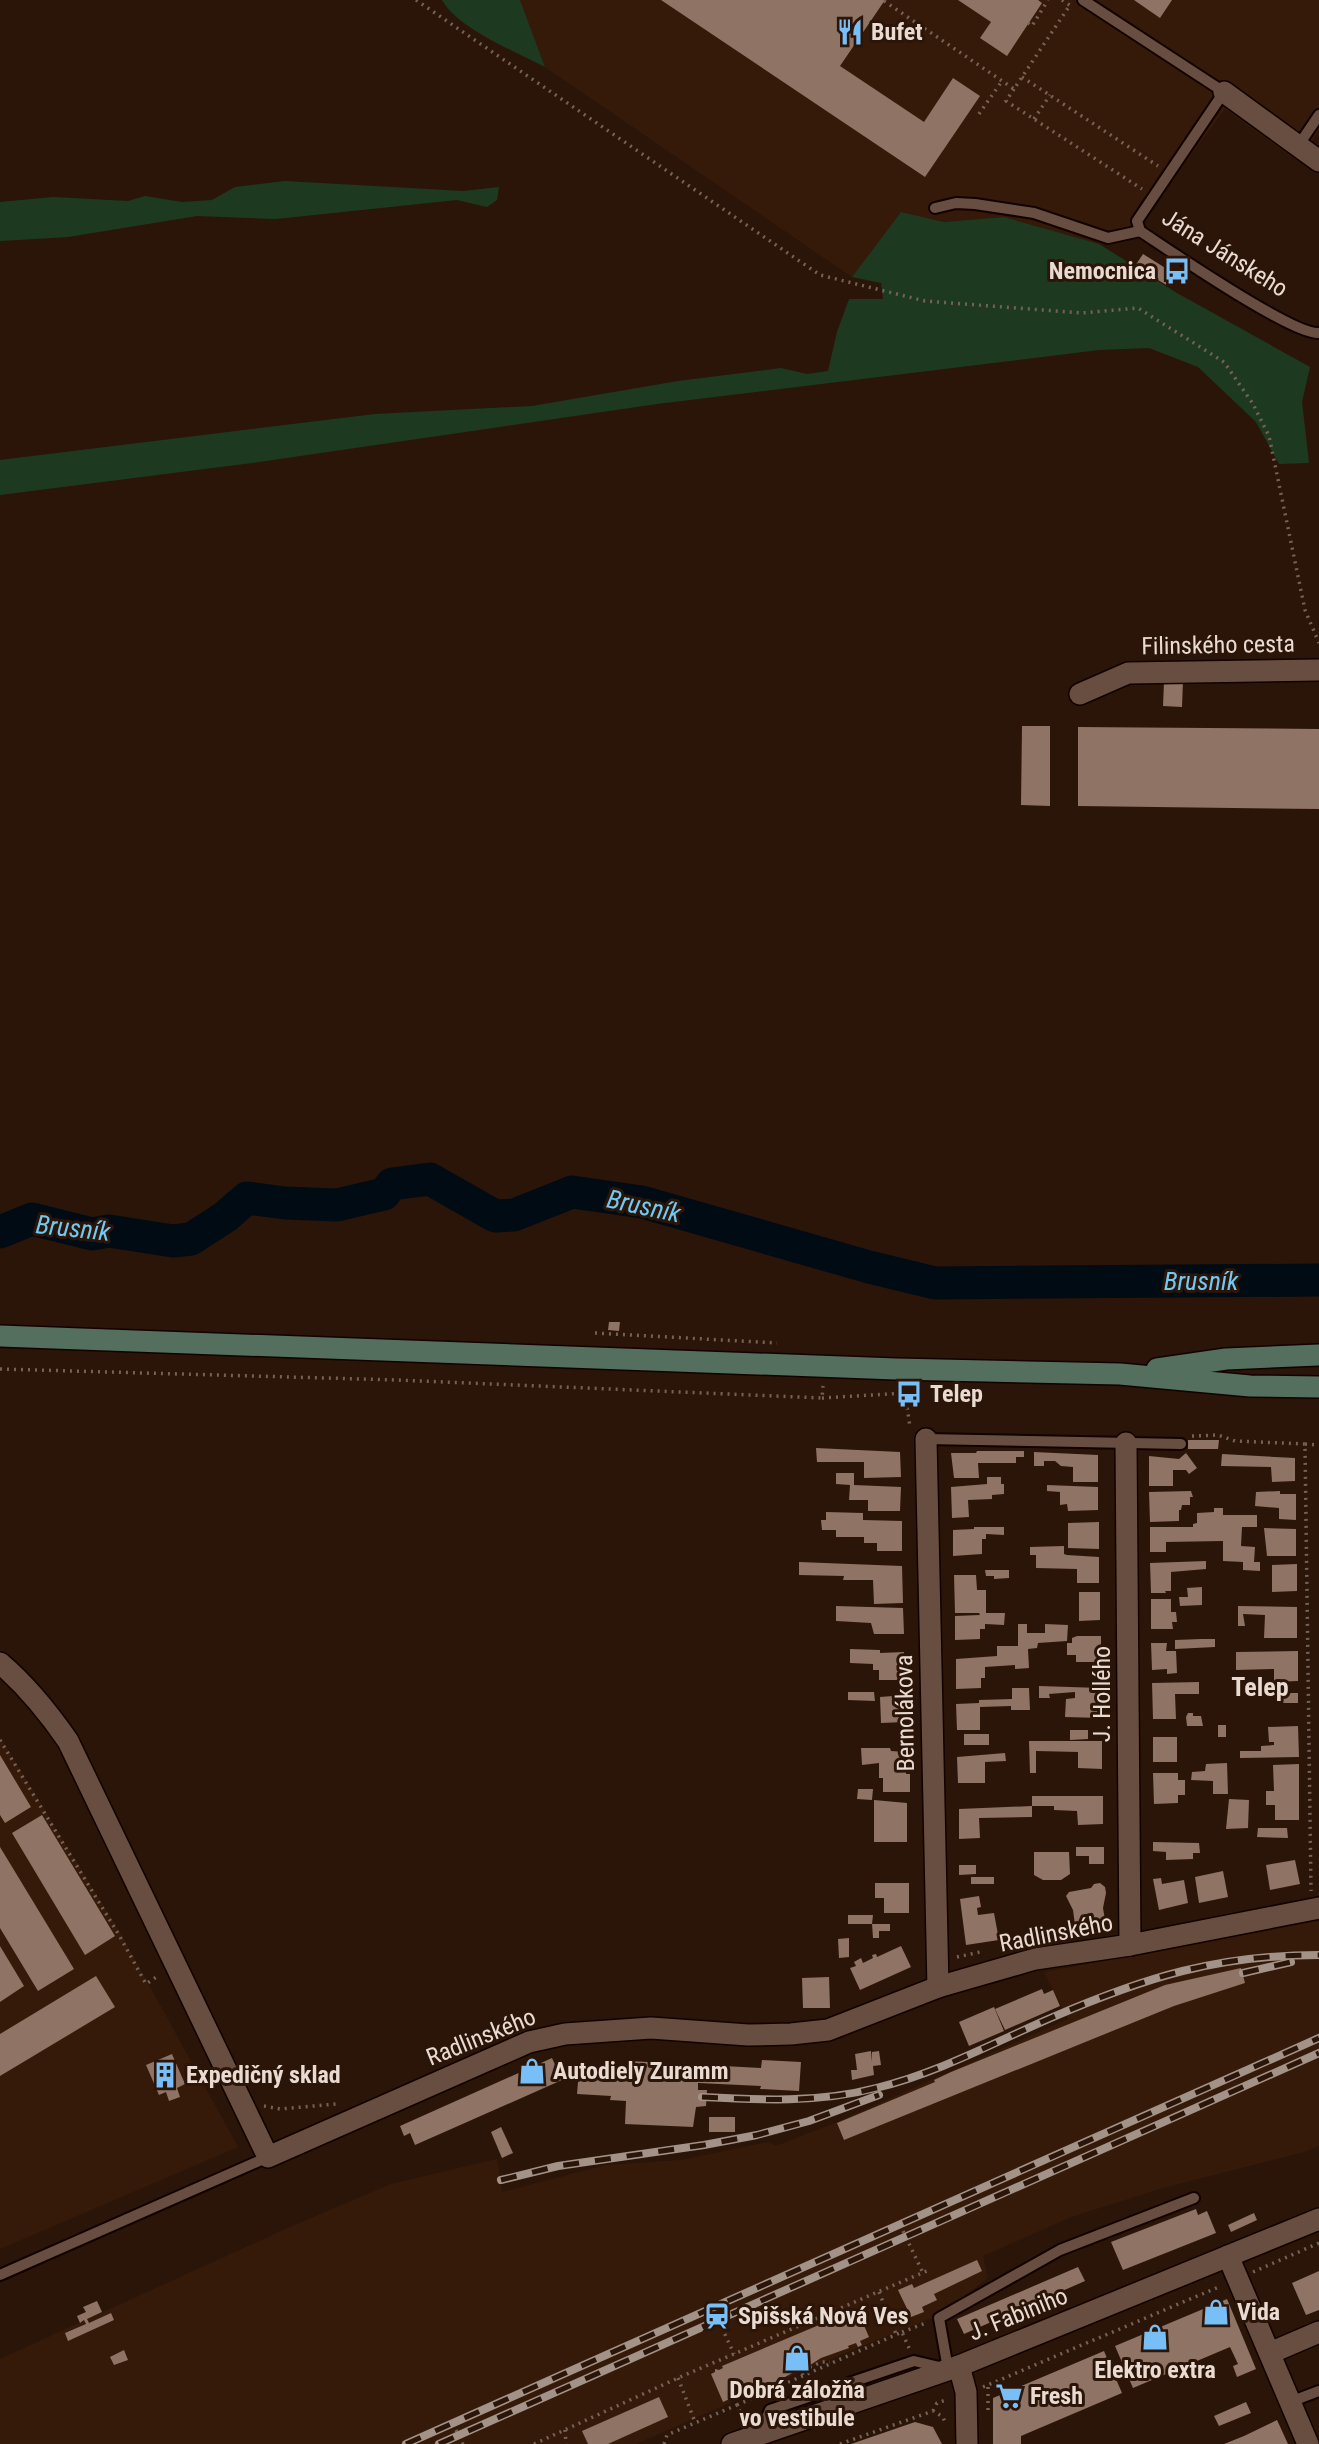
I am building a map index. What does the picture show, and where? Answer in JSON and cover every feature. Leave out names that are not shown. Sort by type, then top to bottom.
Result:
[{"type":"main road","points":[[0,1336],[896,1369],[1120,1374],[1250,1386],[1319,1387]]},
{"type":"main road","points":[[1120,1374],[1226,1359],[1319,1355]]},
{"type":"main road","points":[[1250,1386],[1319,1402]]},
{"type":"street","points":[[1224,92],[1319,161]]},
{"type":"street","name":"Filinského cesta","points":[[1080,694],[1128,673],[1319,670]]},
{"type":"street","name":"Bernolákova","points":[[918,1433],[938,1987]]},
{"type":"street","name":"J. Hollého","points":[[1126,1443],[1130,1945]]},
{"type":"street","points":[[0,1662],[37,1699],[68,1741],[268,2157]]},
{"type":"street","name":"Radlinského","points":[[268,2157],[530,2042],[565,2034],[651,2028],[748,2035],[828,2030],[938,1987],[1035,1959],[1130,1945],[1315,1899]]},
{"type":"street","name":"J. Fabiniho","points":[[748,2438],[954,2368],[1319,2219]]},
{"type":"street","points":[[1228,2256],[1308,2444]]},
{"type":"street","points":[[1269,2353],[1319,2332]]},
{"type":"street","points":[[954,2368],[966,2392],[967,2444]]},
{"type":"lane","points":[[1083,0],[1224,92]]},
{"type":"lane","name":"Jána Jánskeho","points":[[1224,92],[1137,221],[1140,231],[1259,306],[1305,331],[1319,333]]},
{"type":"lane","points":[[1298,146],[1319,115]]},
{"type":"lane","points":[[935,208],[956,203],[1034,213],[1108,238],[1140,231]]},
{"type":"lane","points":[[918,1433],[1181,1444]]},
{"type":"lane","points":[[0,2275],[268,2157]]},
{"type":"lane","points":[[954,2368],[939,2318],[1060,2250],[1194,2197]]},
{"type":"lane","points":[[1290,2402],[1319,2390]]},
{"type":"path","points":[[416,0],[820,275],[925,301],[1082,313],[1138,309],[1224,362],[1253,404],[1269,436],[1305,610],[1319,643]]},
{"type":"path","points":[[1028,23],[1032,26],[1048,0]]},
{"type":"path","points":[[1062,0],[1070,5],[1006,101],[1144,190]]},
{"type":"path","points":[[884,1],[1014,89]]},
{"type":"path","points":[[1022,77],[1160,167]]},
{"type":"path","points":[[979,114],[1002,81]]},
{"type":"path","points":[[1034,119],[1050,95]]},
{"type":"path","points":[[822,1398],[905,1393],[918,1433]]},
{"type":"path","points":[[1181,1444],[1186,1437],[1218,1435],[1235,1441],[1319,1445]]},
{"type":"path","points":[[1305,1444],[1315,1899]]},
{"type":"path","points":[[0,1740],[146,1984],[175,1966]]},
{"type":"path","points":[[1315,1899],[1319,1888]]},
{"type":"path","points":[[1301,1894],[1315,1899]]},
{"type":"path","points":[[936,1960],[993,1950]]},
{"type":"path","points":[[239,2100],[280,2109],[345,2103]]},
{"type":"path","points":[[903,2231],[923,2273]]},
{"type":"path","points":[[988,2385],[1319,2243]]},
{"type":"path","points":[[534,2444],[677,2378],[929,2270]]},
{"type":"path","points":[[879,2292],[896,2334]]},
{"type":"path","points":[[716,2315],[734,2354]]},
{"type":"path","points":[[664,2444],[667,2435],[695,2422],[896,2334],[939,2318]]},
{"type":"path","points":[[902,2332],[911,2354]]},
{"type":"path","points":[[677,2378],[695,2422]]},
{"type":"path","points":[[737,2405],[748,2438]]},
{"type":"path","points":[[840,2444],[933,2411],[943,2417],[948,2433]]},
{"type":"path","points":[[456,2430],[463,2444]]},
{"type":"path","points":[[565,2430],[566,2444]]},
{"type":"shaded area","points":[[520,0],[1319,0],[1319,131],[1299,162],[1225,109],[1129,239],[1099,244],[1004,217],[944,222],[901,212],[852,277],[545,67]]},
{"type":"shaded area","points":[[0,1737],[122,1936],[238,2147],[0,2249]]},
{"type":"shaded area","points":[[1319,1921],[1319,2146],[1163,2188],[1071,2217],[983,2256],[988,2278],[939,2315],[823,2362],[636,2444],[0,2444],[0,2359],[391,2184],[497,2159],[502,2192],[606,2165],[681,2160],[768,2142],[776,2146],[835,2123],[1068,2019],[1044,1972]]},
{"type":"green space","points":[[442,0],[520,0],[545,67],[474,30],[460,20]]},
{"type":"green space","points":[[285,181],[463,191],[499,187],[497,200],[487,207],[457,200],[276,219],[197,216],[68,237],[0,241],[0,202],[53,197],[128,201],[145,196],[182,202],[212,200],[235,187]]},
{"type":"green space","points":[[901,212],[944,222],[1004,217],[1099,244],[1177,293],[1310,367],[1302,402],[1309,463],[1279,464],[1256,422],[1198,367],[1149,348],[1099,350],[657,404],[259,462],[0,495],[0,460],[375,414],[532,406],[678,381],[781,368],[807,374],[828,371],[837,332],[849,299],[883,299],[881,283],[852,277]]},
{"type":"building","points":[[661,0],[885,0],[840,66],[924,122],[953,78],[980,96],[925,177]]},
{"type":"building","points":[[958,0],[1038,0],[1042,3],[1007,56],[980,38],[991,22]]},
{"type":"building","points":[[1134,0],[1172,0],[1160,18]]},
{"type":"building","points":[[1143,254],[1175,274],[1168,286],[1135,266]]},
{"type":"building","points":[[1183,681],[1182,707],[1163,706],[1164,682]]},
{"type":"building","points":[[1022,726],[1050,726],[1050,806],[1021,805]]},
{"type":"building","points":[[1078,727],[1319,729],[1319,809],[1078,806]]},
{"type":"building","points":[[609,1322],[620,1322],[619,1331],[608,1330]]},
{"type":"building","points":[[1188,1440],[1219,1440],[1218,1449],[1188,1449]]},
{"type":"building","points":[[816,1448],[900,1452],[901,1477],[864,1478],[864,1462],[817,1462]]},
{"type":"building","points":[[1024,1451],[1024,1457],[1016,1457],[1016,1463],[978,1463],[979,1478],[954,1478],[951,1453]]},
{"type":"building","points":[[1034,1452],[1098,1455],[1098,1482],[1073,1482],[1073,1467],[1061,1466],[1055,1461],[1044,1461],[1044,1466],[1034,1466]]},
{"type":"building","points":[[1186,1453],[1197,1468],[1189,1474],[1186,1470],[1173,1470],[1173,1486],[1149,1486],[1149,1456],[1179,1459]]},
{"type":"building","points":[[1222,1454],[1295,1458],[1295,1481],[1272,1482],[1271,1467],[1221,1466]]},
{"type":"building","points":[[836,1473],[854,1473],[854,1485],[901,1487],[900,1511],[868,1511],[868,1500],[849,1500],[850,1485],[836,1484]]},
{"type":"building","points":[[987,1477],[1001,1477],[1004,1494],[992,1495],[992,1499],[968,1500],[969,1517],[952,1518],[951,1487],[987,1484]]},
{"type":"building","points":[[1047,1485],[1098,1487],[1098,1510],[1068,1511],[1067,1504],[1060,1505],[1060,1492],[1047,1491]]},
{"type":"building","points":[[1191,1491],[1193,1497],[1190,1497],[1190,1505],[1182,1505],[1179,1521],[1150,1522],[1149,1492]]},
{"type":"building","points":[[1280,1491],[1280,1494],[1296,1494],[1296,1520],[1279,1519],[1279,1508],[1255,1506],[1256,1492]]},
{"type":"building","points":[[1214,1508],[1223,1508],[1223,1515],[1257,1515],[1257,1527],[1242,1527],[1241,1546],[1255,1547],[1254,1562],[1260,1562],[1260,1571],[1243,1570],[1243,1562],[1223,1561],[1223,1541],[1166,1542],[1166,1552],[1150,1552],[1150,1527],[1193,1527],[1193,1524],[1197,1523],[1197,1513],[1214,1512]]},
{"type":"building","points":[[826,1512],[863,1513],[863,1520],[902,1521],[902,1551],[877,1551],[877,1543],[864,1543],[864,1537],[836,1537],[836,1530],[822,1530],[821,1520],[826,1520]]},
{"type":"building","points":[[1099,1522],[1099,1549],[1068,1548],[1068,1523]]},
{"type":"building","points":[[1004,1527],[1004,1535],[986,1534],[986,1539],[982,1539],[982,1554],[953,1556],[953,1530]]},
{"type":"building","points":[[1264,1528],[1296,1529],[1296,1556],[1267,1556]]},
{"type":"building","points":[[1064,1546],[1064,1554],[1067,1555],[1099,1557],[1099,1583],[1077,1583],[1077,1569],[1036,1568],[1036,1555],[1030,1555],[1030,1547]]},
{"type":"building","points":[[1206,1561],[1206,1569],[1171,1572],[1171,1591],[1151,1593],[1150,1563]]},
{"type":"building","points":[[799,1562],[902,1566],[903,1603],[874,1604],[873,1580],[799,1575]]},
{"type":"building","points":[[1297,1564],[1297,1591],[1272,1592],[1272,1565]]},
{"type":"building","points":[[985,1570],[1009,1570],[1009,1578],[994,1579],[994,1576],[986,1576]]},
{"type":"building","points":[[954,1575],[976,1575],[977,1590],[986,1590],[986,1613],[1005,1613],[1004,1625],[985,1624],[985,1629],[980,1629],[980,1639],[955,1640],[955,1616],[980,1615],[955,1613]]},
{"type":"building","points":[[1202,1587],[1202,1605],[1180,1606],[1179,1597],[1188,1597],[1187,1588]]},
{"type":"building","points":[[1079,1592],[1100,1592],[1100,1620],[1079,1621]]},
{"type":"building","points":[[1151,1599],[1171,1599],[1171,1612],[1176,1612],[1177,1622],[1172,1622],[1173,1629],[1151,1629]]},
{"type":"building","points":[[836,1606],[903,1608],[904,1634],[874,1634],[871,1623],[836,1621]]},
{"type":"building","points":[[1238,1606],[1297,1607],[1297,1638],[1264,1638],[1265,1615],[1243,1614],[1245,1626],[1238,1626]]},
{"type":"building","points":[[1018,1624],[1027,1624],[1027,1633],[1045,1633],[1045,1624],[1068,1625],[1067,1641],[1038,1643],[1037,1648],[1028,1649],[1029,1668],[1015,1669],[1015,1665],[985,1667],[981,1688],[956,1689],[956,1659],[997,1656],[997,1646],[1018,1646]]},
{"type":"building","points":[[1101,1636],[1101,1662],[1076,1662],[1076,1655],[1067,1655],[1067,1643],[1072,1643],[1072,1638]]},
{"type":"building","points":[[1215,1639],[1215,1647],[1175,1649],[1175,1640]]},
{"type":"building","points":[[1151,1643],[1167,1643],[1166,1651],[1176,1651],[1177,1673],[1167,1674],[1167,1669],[1152,1670]]},
{"type":"building","points":[[850,1649],[880,1650],[880,1653],[904,1652],[904,1680],[879,1680],[879,1670],[873,1670],[873,1664],[850,1663]]},
{"type":"building","points":[[1298,1651],[1298,1681],[1274,1682],[1274,1669],[1236,1670],[1236,1652]]},
{"type":"building","points":[[1199,1682],[1199,1694],[1175,1694],[1176,1719],[1153,1719],[1152,1683]]},
{"type":"building","points":[[1039,1686],[1101,1688],[1101,1718],[1065,1717],[1066,1699],[1075,1698],[1075,1692],[1049,1694],[1050,1698],[1039,1698]]},
{"type":"building","points":[[1012,1688],[1029,1688],[1030,1710],[1011,1710],[1011,1706],[980,1707],[980,1730],[957,1730],[956,1704],[1012,1699]]},
{"type":"building","points":[[848,1692],[874,1692],[875,1701],[848,1700]]},
{"type":"building","points":[[1275,1693],[1298,1693],[1298,1703],[1275,1703]]},
{"type":"building","points":[[905,1695],[905,1722],[881,1723],[880,1697]]},
{"type":"building","points":[[1188,1713],[1201,1716],[1203,1726],[1187,1726]]},
{"type":"building","points":[[1218,1725],[1226,1725],[1226,1737],[1218,1737]]},
{"type":"building","points":[[1298,1726],[1299,1757],[1240,1758],[1240,1751],[1261,1751],[1261,1746],[1274,1745],[1274,1742],[1269,1742],[1268,1727]]},
{"type":"building","points":[[1070,1730],[1088,1730],[1088,1739],[1070,1740]]},
{"type":"building","points":[[964,1734],[989,1734],[989,1745],[964,1745]]},
{"type":"building","points":[[1153,1737],[1177,1737],[1177,1762],[1153,1762]]},
{"type":"building","points":[[1029,1741],[1102,1741],[1102,1769],[1078,1768],[1078,1752],[1036,1751],[1036,1773],[1030,1773]]},
{"type":"building","points":[[861,1748],[890,1748],[891,1751],[907,1752],[906,1774],[910,1774],[910,1792],[883,1792],[879,1763],[862,1765]]},
{"type":"building","points":[[1005,1753],[1006,1761],[985,1762],[985,1783],[958,1783],[957,1757]]},
{"type":"building","points":[[0,1755],[31,1807],[5,1823],[0,1815]]},
{"type":"building","points":[[1227,1763],[1228,1794],[1213,1794],[1213,1781],[1191,1780],[1192,1772],[1205,1771],[1206,1764]]},
{"type":"building","points":[[1299,1764],[1299,1820],[1275,1820],[1275,1805],[1266,1805],[1266,1791],[1274,1791],[1273,1765]]},
{"type":"building","points":[[1153,1773],[1178,1773],[1178,1780],[1185,1780],[1185,1795],[1178,1795],[1178,1803],[1154,1804]]},
{"type":"building","points":[[858,1789],[873,1789],[872,1800],[857,1799]]},
{"type":"building","points":[[1032,1796],[1103,1796],[1103,1824],[1078,1825],[1077,1811],[1054,1810],[1054,1806],[1032,1806]]},
{"type":"building","points":[[1229,1799],[1249,1800],[1248,1828],[1226,1829]]},
{"type":"building","points":[[874,1800],[907,1803],[907,1842],[874,1842]]},
{"type":"building","points":[[1032,1806],[1032,1817],[979,1818],[980,1838],[959,1839],[959,1809]]},
{"type":"building","points":[[42,1815],[115,1936],[85,1955],[12,1833]]},
{"type":"building","points":[[1258,1828],[1287,1828],[1288,1838],[1257,1837]]},
{"type":"building","points":[[1153,1842],[1199,1843],[1200,1853],[1193,1853],[1193,1859],[1166,1860],[1166,1852],[1153,1851]]},
{"type":"building","points":[[0,1847],[74,1969],[38,1991],[0,1928]]},
{"type":"building","points":[[1076,1847],[1104,1847],[1104,1864],[1089,1864],[1089,1856],[1076,1856]]},
{"type":"building","points":[[1034,1852],[1069,1852],[1070,1874],[1061,1880],[1043,1880],[1034,1875]]},
{"type":"building","points":[[1295,1860],[1300,1884],[1270,1890],[1266,1865]]},
{"type":"building","points":[[959,1865],[976,1865],[976,1874],[959,1875]]},
{"type":"building","points":[[1223,1871],[1228,1897],[1199,1903],[1195,1877]]},
{"type":"building","points":[[971,1877],[994,1877],[994,1884],[971,1884]]},
{"type":"building","points":[[1161,1878],[1162,1884],[1184,1880],[1188,1903],[1159,1910],[1153,1879]]},
{"type":"building","points":[[875,1883],[909,1883],[909,1913],[884,1913],[884,1898],[875,1898]]},
{"type":"building","points":[[1100,1883],[1105,1887],[1106,1893],[1103,1908],[1105,1920],[1075,1925],[1073,1910],[1066,1896],[1069,1892],[1091,1888]]},
{"type":"building","points":[[979,1896],[981,1907],[977,1908],[978,1915],[994,1913],[999,1940],[966,1945],[960,1899]]},
{"type":"building","points":[[848,1915],[873,1915],[872,1924],[848,1924]]},
{"type":"building","points":[[872,1924],[890,1924],[890,1931],[879,1931],[879,1938],[873,1938]]},
{"type":"building","points":[[849,1938],[849,1957],[839,1958],[838,1939]]},
{"type":"building","points":[[0,1946],[24,1986],[0,2002]]},
{"type":"building","points":[[901,1946],[911,1967],[860,1990],[850,1968],[856,1966],[854,1962],[861,1958],[863,1963],[873,1958],[872,1955],[876,1954],[877,1957]]},
{"type":"building","points":[[1241,1968],[1245,1983],[1174,2006],[844,2140],[837,2123],[935,2082],[934,2080],[951,2072],[1165,1985]]},
{"type":"building","points":[[96,1976],[115,2007],[0,2076],[0,2034]]},
{"type":"building","points":[[829,1977],[830,2008],[803,2008],[802,1978]]},
{"type":"building","points":[[1042,1989],[1044,1994],[1053,1990],[1060,2006],[1005,2030],[995,2009]]},
{"type":"building","points":[[994,2007],[1004,2031],[969,2046],[959,2022]]},
{"type":"building","points":[[871,2051],[872,2062],[872,2052],[879,2051],[881,2065],[873,2066],[874,2075],[852,2080],[851,2070],[857,2070],[855,2054]]},
{"type":"building","name":"Expedičný sklad","points":[[172,2054],[185,2084],[177,2088],[180,2097],[169,2101],[166,2092],[159,2095],[146,2065]]},
{"type":"building","points":[[552,2058],[562,2080],[415,2145],[410,2133],[404,2136],[400,2126]]},
{"type":"building","points":[[762,2060],[801,2062],[799,2091],[698,2083],[698,2090],[707,2090],[706,2106],[696,2107],[693,2127],[625,2124],[626,2101],[610,2100],[611,2096],[577,2094],[579,2070],[629,2073],[629,2061],[761,2068]]},
{"type":"building","points":[[709,2117],[735,2117],[735,2132],[709,2132]]},
{"type":"building","points":[[501,2127],[513,2153],[502,2158],[491,2132]]},
{"type":"building","points":[[1196,2209],[1198,2215],[1207,2211],[1216,2233],[1123,2270],[1111,2242]]},
{"type":"building","points":[[1254,2213],[1257,2220],[1231,2232],[1228,2225]]},
{"type":"building","points":[[977,2260],[982,2271],[934,2294],[937,2300],[922,2307],[924,2312],[911,2317],[898,2290],[912,2284],[914,2288]]},
{"type":"building","points":[[1078,2267],[1085,2281],[964,2334],[957,2319]]},
{"type":"building","points":[[1319,2271],[1319,2310],[1306,2315],[1292,2283]]},
{"type":"building","points":[[1227,2299],[1256,2369],[1237,2377],[1233,2366],[1238,2364],[1230,2347],[1133,2388],[1115,2346]]},
{"type":"building","points":[[97,2301],[102,2312],[87,2319],[89,2323],[111,2313],[114,2320],[68,2341],[65,2333],[86,2324],[84,2320],[80,2323],[77,2316],[86,2312],[83,2307]]},
{"type":"building","points":[[857,2309],[869,2337],[860,2341],[862,2345],[858,2347],[856,2343],[848,2346],[849,2348],[821,2358],[801,2371],[798,2370],[770,2385],[769,2383],[743,2393],[738,2399],[734,2397],[723,2402],[711,2374],[715,2369],[719,2370],[722,2366]]},
{"type":"building","points":[[124,2350],[128,2360],[114,2365],[110,2357]]},
{"type":"building","points":[[1104,2351],[1122,2393],[1021,2436],[1021,2444],[993,2444],[993,2398]]},
{"type":"building","points":[[659,2397],[668,2417],[608,2444],[588,2444],[582,2431]]},
{"type":"building","points":[[1246,2402],[1251,2413],[1219,2426],[1214,2416]]},
{"type":"building","points":[[1277,2420],[1288,2444],[1224,2444],[1244,2436]]},
{"type":"building","points":[[915,2422],[933,2427],[942,2444],[851,2444]]},
{"type":"waterway","name":"Brusník","points":[[0,1232],[32,1219],[92,1234],[109,1231],[173,1241],[191,1239],[225,1217],[247,1198],[337,1205],[384,1194],[392,1184],[430,1179],[495,1216],[514,1215],[572,1192],[642,1202],[869,1267],[935,1283],[1319,1280]]},
{"type":"railway","points":[[702,2097],[811,2098],[855,2093],[899,2082],[944,2066],[1053,2017],[1151,1980],[1247,1959],[1319,1955]]},
{"type":"railway","points":[[1243,1973],[1291,1962]]},
{"type":"railway","points":[[406,2444],[1319,2038]]},
{"type":"railway","points":[[439,2444],[1319,2053]]},
{"type":"railway","points":[[501,2180],[558,2166],[757,2135],[809,2121],[879,2095]]},
{"type":"place","name":"Bufet","points":[[850,32]]},
{"type":"place","name":"Nemocnica","points":[[1177,271]]},
{"type":"place","name":"Telep","points":[[909,1394]]},
{"type":"place","name":"Autodiely Zuramm","points":[[532,2071]]},
{"type":"place","name":"Expedičný sklad","points":[[165,2075]]},
{"type":"place","name":"Vida","points":[[1216,2312]]},
{"type":"place","name":"Spišská Nová Ves","points":[[717,2316]]},
{"type":"place","name":"Elektro extra","points":[[1155,2337]]},
{"type":"place","name":"Dobrá záložňa vo vestibule","points":[[797,2358]]},
{"type":"place","name":"Fresh","points":[[1009,2396]]},
{"type":"district","name":"Telep","points":[[1260,1687]]}]
